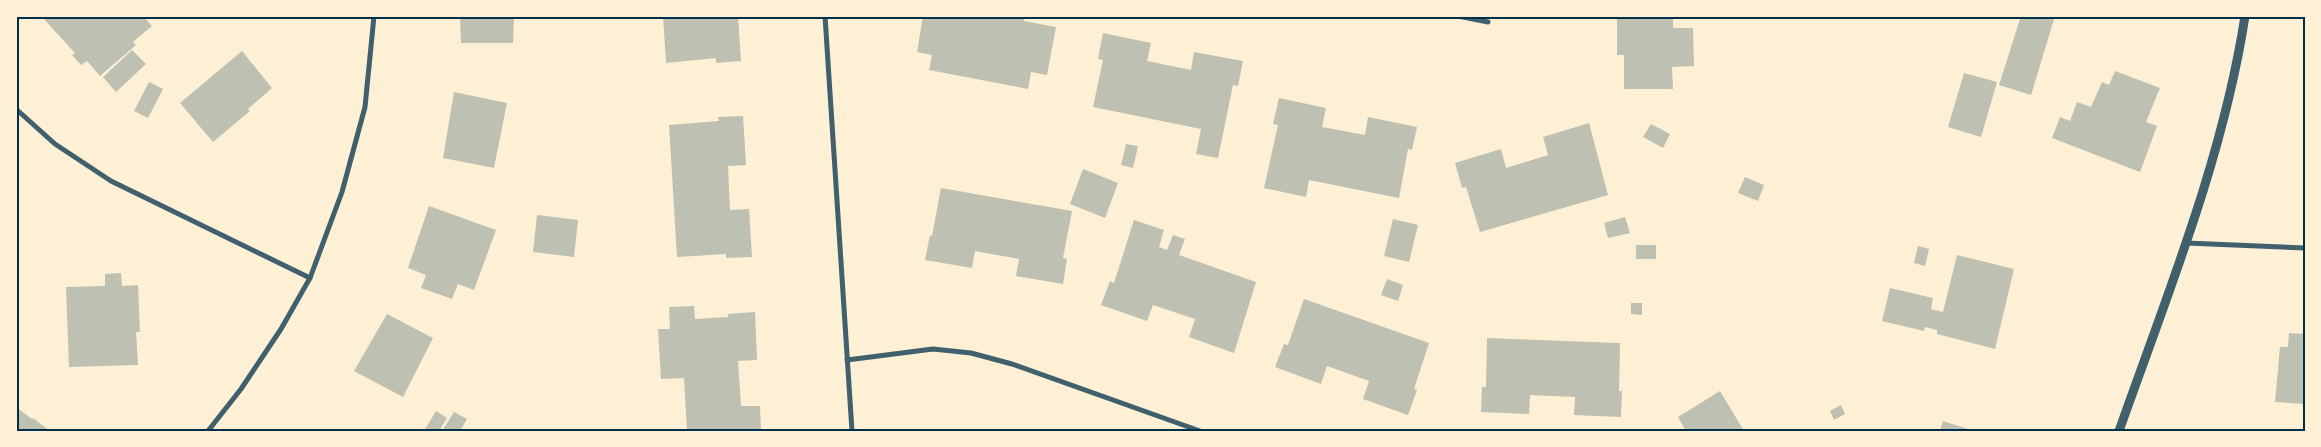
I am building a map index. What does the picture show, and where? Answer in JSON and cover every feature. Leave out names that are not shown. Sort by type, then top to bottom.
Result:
[{"type":"street","points":[[208,431],[242,389],[281,329],[310,278],[342,192],[366,107],[374,16]]},
{"type":"street","points":[[825,16],[852,431]]},
{"type":"street","points":[[1458,16],[1488,22]]},
{"type":"street","points":[[2119,431],[2185,243],[2216,146],[2230,91],[2245,16]]},
{"type":"street","points":[[16,108],[55,144],[111,181],[310,278]]},
{"type":"street","points":[[2185,243],[2305,248]]},
{"type":"street","points":[[847,360],[933,349],[971,353],[1012,364],[1200,431]]},
{"type":"building","points":[[46,16],[143,16],[152,26],[133,42],[136,45],[100,76],[87,61],[81,65],[72,55],[75,53],[43,18]]},
{"type":"building","points":[[460,16],[514,16],[513,43],[461,43]]},
{"type":"building","points":[[663,16],[738,16],[741,61],[716,63],[716,58],[666,63]]},
{"type":"building","points":[[923,16],[1024,16],[1024,21],[1056,27],[1047,75],[1031,72],[1028,89],[929,70],[932,55],[917,52]]},
{"type":"building","points":[[1617,16],[1673,16],[1673,28],[1693,28],[1694,66],[1672,67],[1673,89],[1624,89],[1624,55],[1617,55]]},
{"type":"building","points":[[2021,16],[2055,16],[2031,95],[1999,85]]},
{"type":"building","points":[[1103,33],[1151,43],[1147,61],[1191,70],[1194,52],[1243,61],[1238,86],[1233,85],[1218,158],[1196,154],[1201,129],[1093,107],[1103,60],[1098,59]]},
{"type":"building","points":[[132,50],[146,64],[116,92],[103,77]]},
{"type":"building","points":[[242,51],[272,88],[248,109],[250,111],[213,142],[180,103]]},
{"type":"building","points":[[2115,71],[2160,88],[2146,122],[2157,126],[2140,172],[2052,138],[2060,117],[2070,121],[2077,102],[2091,107],[2102,82],[2109,85]]},
{"type":"building","points":[[1964,73],[1997,82],[1981,137],[1948,127]]},
{"type":"building","points":[[149,82],[163,89],[148,118],[134,111]]},
{"type":"building","points":[[454,92],[507,103],[494,168],[443,158]]},
{"type":"building","points":[[1279,98],[1326,108],[1322,127],[1365,135],[1368,117],[1417,127],[1412,150],[1408,149],[1399,198],[1309,180],[1306,197],[1264,188],[1278,125],[1273,124]]},
{"type":"building","points":[[743,116],[746,165],[728,166],[730,210],[749,209],[752,257],[726,258],[726,254],[677,257],[669,125],[719,121],[718,117]]},
{"type":"building","points":[[1589,123],[1608,195],[1480,232],[1466,187],[1462,188],[1455,163],[1501,149],[1506,168],[1548,155],[1543,137]]},
{"type":"building","points":[[1651,124],[1670,134],[1663,148],[1643,137]]},
{"type":"building","points":[[1126,144],[1138,146],[1133,168],[1121,165]]},
{"type":"building","points":[[1083,169],[1118,183],[1105,218],[1070,204]]},
{"type":"building","points":[[1745,177],[1764,185],[1758,201],[1738,193]]},
{"type":"building","points":[[941,188],[1072,211],[1063,258],[1067,259],[1063,284],[1016,276],[1019,259],[975,251],[972,268],[925,260],[930,235],[932,236]]},
{"type":"building","points":[[429,206],[496,230],[474,290],[458,284],[452,299],[421,288],[426,275],[408,268]]},
{"type":"building","points":[[537,215],[578,220],[574,257],[533,252]]},
{"type":"building","points":[[1625,217],[1630,233],[1608,238],[1604,223]]},
{"type":"building","points":[[1393,219],[1418,225],[1409,262],[1384,256]]},
{"type":"building","points":[[1134,220],[1164,230],[1159,247],[1167,250],[1173,235],[1185,239],[1179,255],[1256,282],[1234,353],[1189,337],[1195,319],[1153,305],[1147,321],[1101,305],[1110,281],[1114,283]]},
{"type":"building","points":[[1636,245],[1656,245],[1656,259],[1636,259]]},
{"type":"building","points":[[1918,246],[1929,249],[1925,266],[1914,263]]},
{"type":"building","points":[[1957,255],[2014,269],[1995,349],[1937,334],[1937,330],[1925,327],[1924,331],[1882,321],[1890,288],[1933,298],[1931,309],[1943,312]]},
{"type":"building","points":[[121,273],[122,286],[138,285],[140,332],[136,332],[138,365],[69,367],[66,287],[105,286],[105,274]]},
{"type":"building","points":[[1387,279],[1403,285],[1398,301],[1381,295]]},
{"type":"building","points":[[1304,299],[1429,343],[1414,389],[1417,390],[1408,415],[1363,399],[1369,381],[1327,366],[1321,384],[1275,367],[1284,344],[1288,345]]},
{"type":"building","points":[[1631,303],[1642,303],[1642,315],[1631,314]]},
{"type":"building","points":[[694,306],[695,319],[728,317],[728,314],[755,312],[757,360],[738,361],[741,406],[760,406],[761,431],[687,431],[684,378],[661,379],[658,329],[670,329],[669,307]]},
{"type":"building","points":[[387,314],[433,338],[403,397],[354,371]]},
{"type":"building","points":[[2289,333],[2305,334],[2305,404],[2275,402],[2280,347],[2288,347]]},
{"type":"building","points":[[1487,338],[1620,343],[1619,391],[1622,391],[1621,417],[1574,415],[1575,397],[1530,395],[1529,414],[1481,412],[1482,387],[1486,387]]},
{"type":"building","points":[[1720,391],[1744,431],[1686,431],[1678,417]]},
{"type":"building","points":[[1841,405],[1845,414],[1834,420],[1830,411]]},
{"type":"building","points":[[16,407],[50,431],[22,431],[16,425]]},
{"type":"building","points":[[436,411],[447,418],[439,431],[424,431]]},
{"type":"building","points":[[454,412],[467,419],[460,431],[442,431]]},
{"type":"building","points":[[1943,421],[1971,430],[1971,431],[1940,431]]}]
